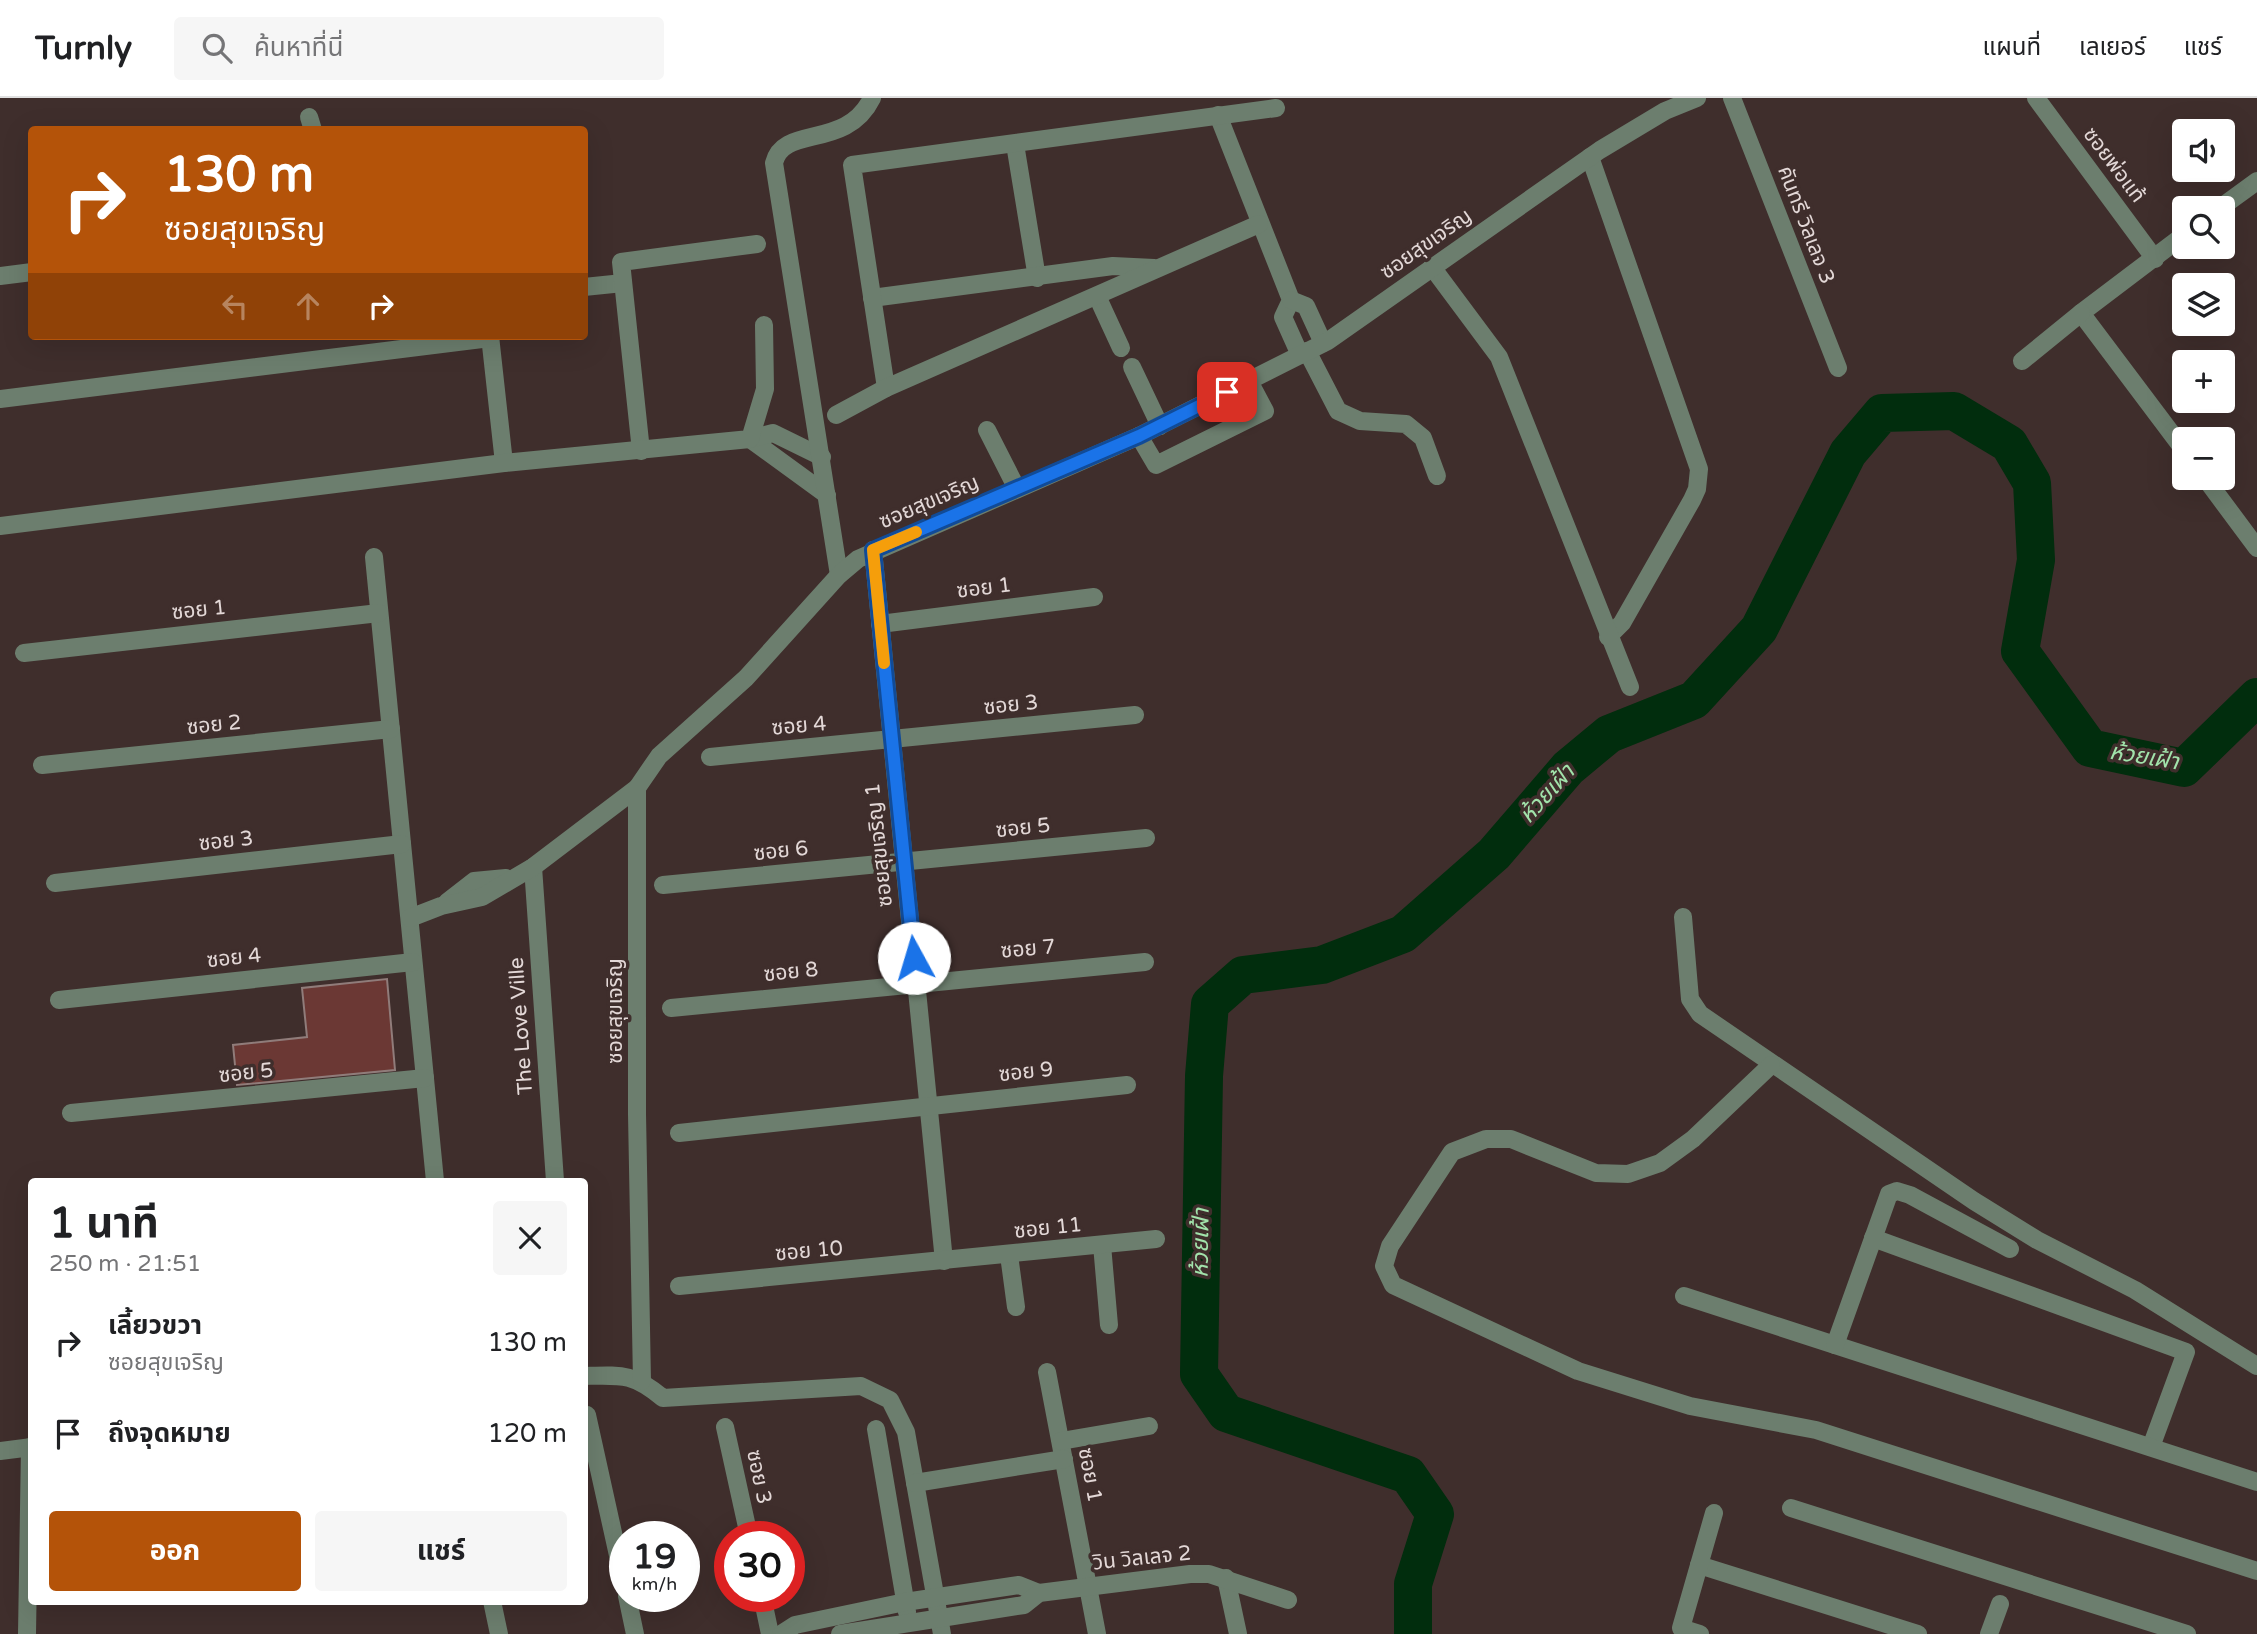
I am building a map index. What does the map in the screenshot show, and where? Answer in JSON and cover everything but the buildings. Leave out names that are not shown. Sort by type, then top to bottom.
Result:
[{"type":"street","points":[[839,575],[774,163],[777,150],[785,144],[833,133],[858,120],[872,98]]},
{"type":"street","name":"ซอยสุขเจริญ","points":[[642,1381],[637,1114],[637,788],[659,756],[746,678],[839,575],[873,550],[1139,436],[1310,350],[1590,157],[1665,111],[1697,98]]},
{"type":"street","name":"คันทรี วิลเลจ 3","points":[[1732,98],[1838,368]]},
{"type":"street","name":"ซอยพ่อแท้","points":[[2036,98],[2155,258]]},
{"type":"street","points":[[886,388],[852,165],[1276,108]]},
{"type":"street","points":[[1219,115],[1290,300],[1283,317],[1310,350],[1338,411],[1360,421],[1406,424],[1423,438],[1437,477]]},
{"type":"street","points":[[1016,144],[1037,278]]},
{"type":"street","points":[[1590,157],[1699,469],[1697,489],[1692,500],[1622,623],[1608,637]]},
{"type":"street","points":[[2235,197],[2257,181]]},
{"type":"street","points":[[836,415],[886,388],[1259,223]]},
{"type":"street","points":[[641,451],[621,262],[757,244]]},
{"type":"street","points":[[2022,361],[2172,245]]},
{"type":"street","points":[[872,298],[1113,266],[1157,268]]},
{"type":"street","points":[[1432,267],[1499,358],[1630,687]]},
{"type":"street","points":[[0,276],[28,272]]},
{"type":"street","points":[[588,287],[624,283]]},
{"type":"street","points":[[1097,296],[1121,348]]},
{"type":"street","points":[[1290,300],[1306,306],[1310,350]]},
{"type":"street","points":[[2081,313],[2172,434]]},
{"type":"street","points":[[750,439],[765,389],[764,325]]},
{"type":"street","points":[[0,399],[466,340]]},
{"type":"street","points":[[490,340],[503,463]]},
{"type":"street","points":[[1132,367],[1160,426]]},
{"type":"street","points":[[1139,436],[1156,465],[1265,411],[1249,381]]},
{"type":"street","points":[[987,430],[1017,489]]},
{"type":"street","points":[[0,526],[503,463],[750,439],[773,433],[822,457]]},
{"type":"street","points":[[750,439],[827,495]]},
{"type":"street","points":[[2213,490],[2257,548]]},
{"type":"street","name":"ซอยสุขเจริญ 1","points":[[873,550],[944,1261]]},
{"type":"street","points":[[374,557],[435,1178]]},
{"type":"street","name":"ซอย 1","points":[[880,624],[1094,597]]},
{"type":"street","name":"ซอย 1","points":[[24,653],[379,613]]},
{"type":"street","name":"ซอย 3","points":[[892,740],[1136,715]]},
{"type":"street","name":"ซอย 2","points":[[42,765],[391,729]]},
{"type":"street","name":"ซอย 4","points":[[710,757],[892,740]]},
{"type":"street","points":[[410,918],[441,906],[482,897],[510,878],[533,867],[637,788]]},
{"type":"street","name":"ซอย 5","points":[[904,862],[1146,838]]},
{"type":"street","name":"ซอย 3","points":[[55,883],[402,844]]},
{"type":"street","name":"ซอย 6","points":[[663,885],[904,862]]},
{"type":"street","name":"The Love Ville","points":[[533,867],[555,1178]]},
{"type":"street","points":[[1683,918],[1690,999],[1694,1008],[1771,1065],[1866,1126],[1974,1201],[2037,1240],[2135,1290],[2257,1366]]},
{"type":"street","name":"ซอย 4","points":[[59,1000],[413,962]]},
{"type":"street","name":"ซอย 7","points":[[916,982],[1145,962]]},
{"type":"street","name":"ซอย 8","points":[[671,1008],[916,982]]},
{"type":"street","points":[[1771,1065],[1693,1139],[1660,1163],[1628,1174],[1596,1173],[1511,1139],[1486,1139],[1452,1152],[1390,1246],[1384,1266],[1393,1285],[1577,1371],[1690,1406],[1816,1430],[2257,1571]]},
{"type":"street","name":"ซอย 5","points":[[71,1113],[425,1078]]},
{"type":"street","name":"ซอย 9","points":[[928,1105],[1127,1085]]},
{"type":"street","points":[[679,1133],[928,1105]]},
{"type":"street","points":[[1835,1345],[1889,1194],[1898,1191],[2010,1249]]},
{"type":"street","points":[[1873,1238],[2186,1352],[2151,1447]]},
{"type":"street","name":"ซอย 11","points":[[944,1261],[1156,1239]]},
{"type":"street","points":[[1102,1245],[1110,1325]]},
{"type":"street","points":[[1009,1255],[1016,1307]]},
{"type":"street","name":"ซอย 10","points":[[679,1286],[944,1261]]},
{"type":"street","points":[[1684,1296],[2257,1482]]},
{"type":"street","name":"ซอย 1","points":[[1047,1372],[1089,1586]]},
{"type":"street","points":[[588,1376],[628,1375],[642,1381],[663,1398],[861,1386],[890,1400],[906,1432],[940,1626]]},
{"type":"street","points":[[588,1420],[610,1521]]},
{"type":"street","points":[[1060,1441],[1149,1426]]},
{"type":"street","name":"ซอย 3","points":[[725,1427],[746,1521]]},
{"type":"street","points":[[876,1429],[910,1628]]},
{"type":"street","points":[[0,1451],[28,1447]]},
{"type":"street","points":[[915,1483],[1064,1459]]},
{"type":"street","points":[[1791,1508],[2187,1634]]},
{"type":"street","points":[[1700,1634],[1681,1628],[1714,1513]]},
{"type":"street","points":[[1699,1565],[1919,1634]]},
{"type":"street","name":"วิน วิลเลจ 2","points":[[840,1634],[940,1626],[1024,1605],[1039,1594],[1190,1574],[1226,1578],[1288,1600]]},
{"type":"street","points":[[1226,1578],[1238,1634]]},
{"type":"street","name":"วิน วิลเลจ 2","points":[[781,1634],[795,1625],[936,1597],[1019,1585],[1039,1594]]},
{"type":"street","points":[[1089,1586],[1097,1634]]},
{"type":"street","points":[[27,1634],[28,1587]]},
{"type":"street","points":[[1989,1634],[2000,1604]]},
{"type":"street","points":[[493,1605],[499,1634]]},
{"type":"street","points":[[630,1612],[635,1634]]},
{"type":"street","points":[[765,1612],[770,1634]]},
{"type":"waterway","name":"ห้วยเฝ้า","points":[[1413,1634],[1413,1584],[1435,1514],[1408,1475],[1226,1413],[1199,1374],[1204,1076],[1210,1004],[1243,975],[1322,965],[1403,934],[1494,854],[1568,768],[1609,734],[1694,700],[1759,629],[1848,453],[1882,413],[1954,411],[2009,444],[2032,483],[2036,560],[2020,651],[2090,748],[2184,768],[2257,697]]},
{"type":"slow traffic","points":[[884,663],[873,550],[916,532]]},
{"type":"route","points":[[914,958],[873,550],[1139,436],[1227,392]]}]
